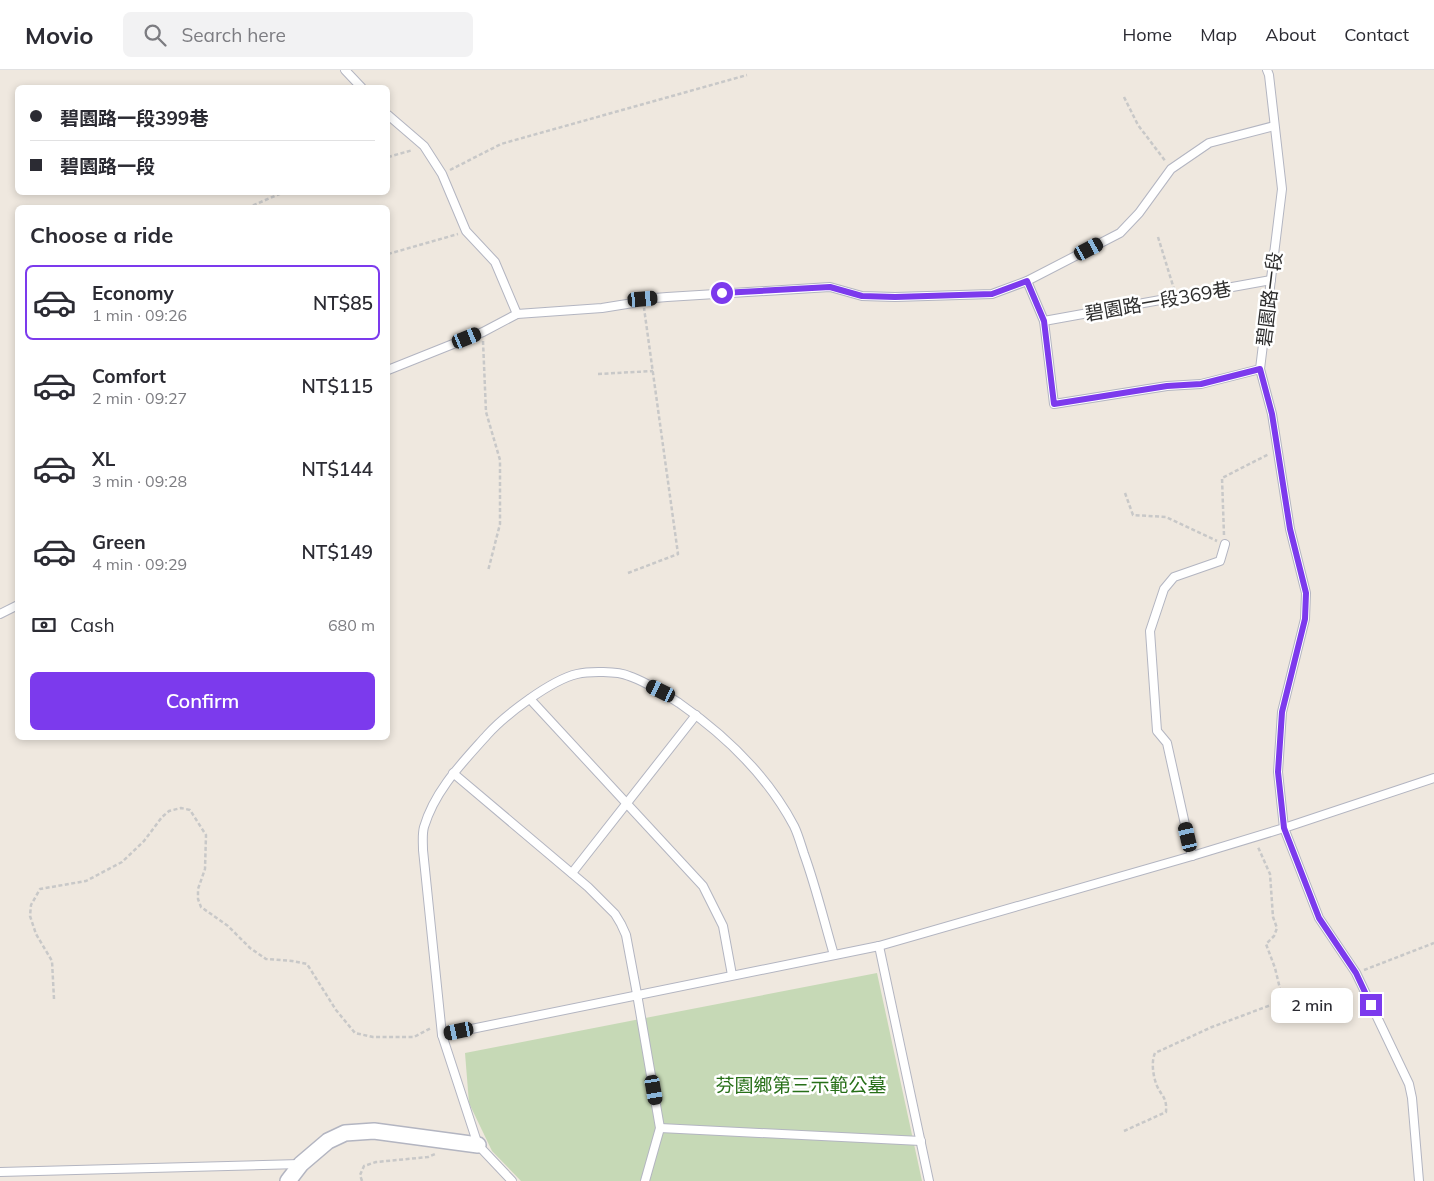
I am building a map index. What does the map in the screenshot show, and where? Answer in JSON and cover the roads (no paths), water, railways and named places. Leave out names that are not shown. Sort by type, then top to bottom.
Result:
[{"type":"street","points":[[288,1181],[301,1164],[328,1141],[345,1133],[374,1131],[478,1145]]},
{"type":"lane","points":[[345,70],[359,85]]},
{"type":"lane","name":"碧園路一段","points":[[1267,70],[1270,74],[1282,189],[1260,369],[1272,414],[1290,529],[1306,593],[1305,619],[1282,712],[1278,772],[1284,828],[1319,918],[1356,973],[1409,1084],[1412,1098],[1419,1181]]},
{"type":"lane","points":[[390,117],[424,146],[442,174],[466,231],[495,262],[517,314]]},
{"type":"lane","points":[[390,369],[482,332],[517,314],[602,308],[633,303],[643,299],[830,287],[862,296],[895,297],[992,294],[1027,281],[1120,232],[1139,213],[1171,169],[1209,143],[1274,126]]},
{"type":"lane","name":"碧園路一段369巷","points":[[1044,321],[1272,280]]},
{"type":"lane","points":[[1027,281],[1044,321],[1054,404],[1167,386],[1201,384],[1260,369]]},
{"type":"lane","points":[[1192,856],[1167,743],[1157,732],[1150,632],[1164,589],[1174,577],[1220,561],[1225,544]]},
{"type":"lane","points":[[0,614],[15,606]]},
{"type":"lane","points":[[512,1181],[478,1145],[442,1035],[423,850],[423,828],[436,798],[453,772],[493,728],[530,699],[577,674],[628,675],[661,691],[696,715],[730,743],[762,778],[794,826],[812,877],[834,955]]},
{"type":"lane","points":[[530,699],[703,886],[723,926],[732,975]]},
{"type":"lane","points":[[572,872],[696,715]]},
{"type":"lane","points":[[453,772],[572,872],[615,914],[621,924],[626,936],[660,1128],[645,1181]]},
{"type":"lane","points":[[442,1035],[879,946],[1192,856],[1284,828],[1434,778]]},
{"type":"lane","points":[[879,946],[929,1181]]},
{"type":"lane","points":[[660,1128],[920,1141]]},
{"type":"lane","points":[[0,1172],[301,1164]]},
{"type":"park label","name":"芬園鄉第三示範公墓","points":[[801,1085]]}]
